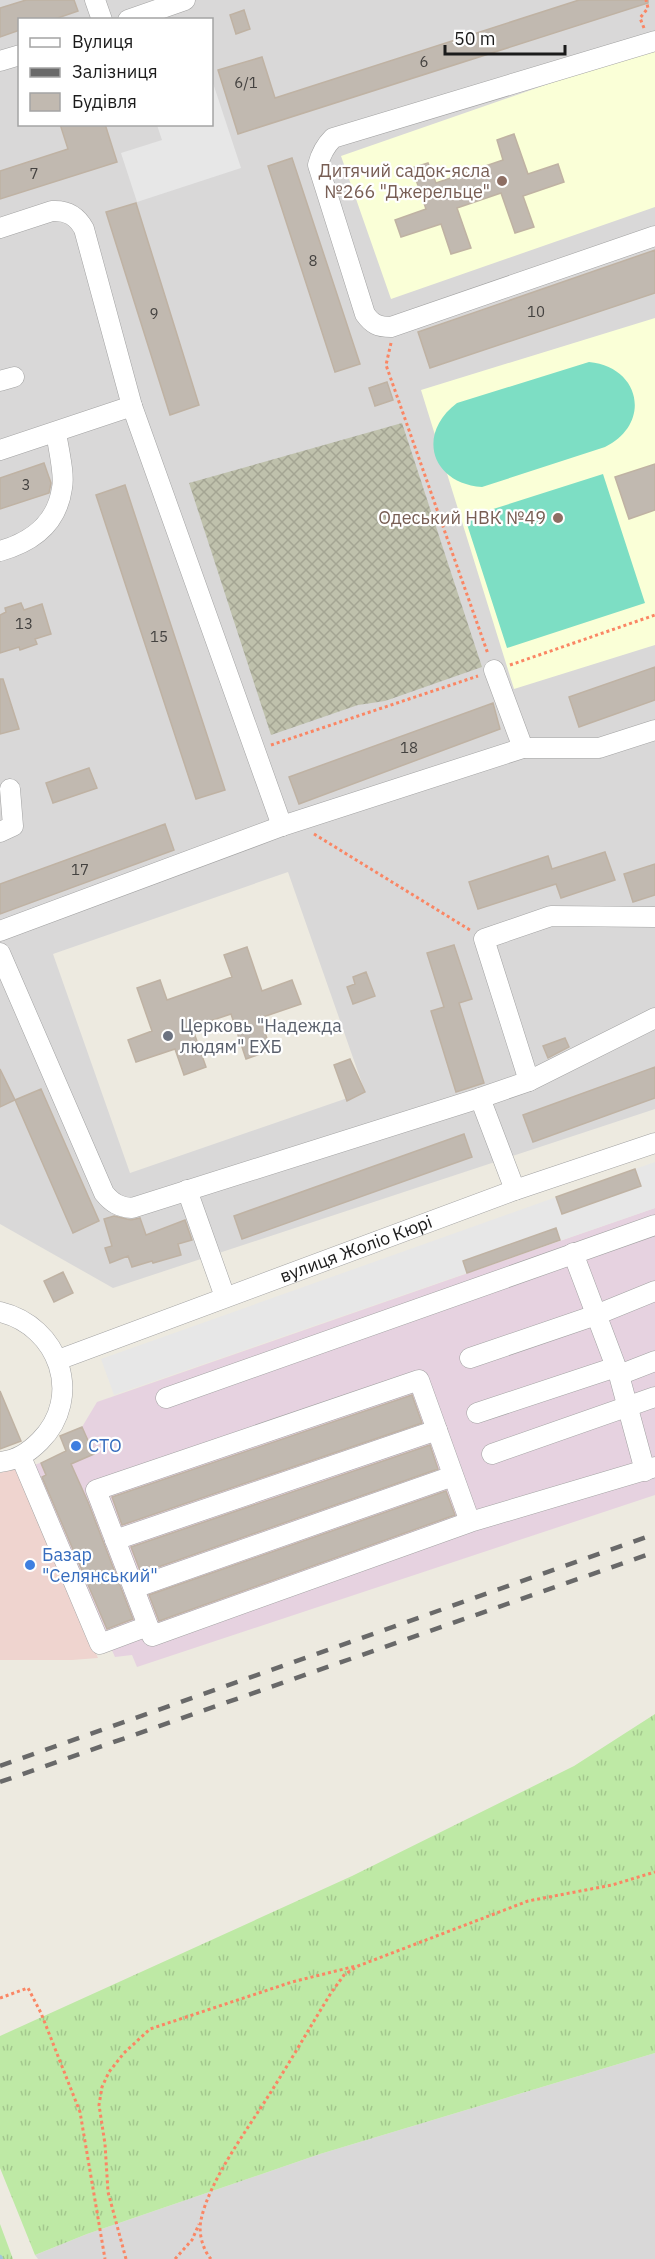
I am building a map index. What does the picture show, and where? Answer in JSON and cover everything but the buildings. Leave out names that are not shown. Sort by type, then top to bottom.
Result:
[{"type":"street","points":[[96,0],[101,18]]},
{"type":"street","points":[[134,18],[185,0]]},
{"type":"street","points":[[652,42],[333,138],[320,155],[318,165],[365,314],[375,325],[390,327],[655,236]]},
{"type":"street","points":[[0,61],[18,56]]},
{"type":"street","points":[[0,228],[52,211],[67,213],[80,222],[84,229],[132,406],[255,751],[289,824]]},
{"type":"street","points":[[0,450],[132,406]]},
{"type":"street","points":[[0,551],[21,545],[41,531],[56,510],[63,486],[56,432]]},
{"type":"street","points":[[494,670],[523,748]]},
{"type":"street","points":[[0,931],[289,824],[523,748],[599,748],[655,730]]},
{"type":"street","points":[[0,832],[13,826],[10,789]]},
{"type":"street","points":[[529,1080],[484,939],[551,916],[655,916]]},
{"type":"street","points":[[0,953],[104,1193],[112,1202],[122,1207],[132,1208],[480,1098],[529,1080],[655,1018]]},
{"type":"street","points":[[480,1098],[515,1190]]},
{"type":"street","name":"вулиця Жоліо Кюрі","points":[[58,1360],[515,1190],[655,1143]]},
{"type":"street","points":[[187,1190],[225,1297]]},
{"type":"street","points":[[166,1398],[655,1225]]},
{"type":"street","points":[[470,1522],[419,1380],[96,1490],[152,1636],[470,1522],[650,1469],[627,1407],[617,1371],[573,1253]]},
{"type":"street","points":[[470,1358],[596,1315],[655,1291]]},
{"type":"street","points":[[0,1312],[26,1322],[45,1338],[58,1360],[63,1385],[60,1410],[49,1432],[21,1457],[0,1462]]},
{"type":"street","points":[[477,1413],[655,1361]]},
{"type":"street","points":[[492,1454],[655,1397]]},
{"type":"street","points":[[115,1540],[437,1430]]},
{"type":"street","points":[[21,1457],[100,1644],[148,1626]]},
{"type":"street","points":[[134,1588],[453,1476]]},
{"type":"path","points":[[646,0],[648,8],[640,18],[652,42]]},
{"type":"path","points":[[390,327],[392,341],[387,365],[494,670]]},
{"type":"path","points":[[255,751],[655,615]]},
{"type":"path","points":[[289,824],[484,939]]},
{"type":"path","points":[[126,2259],[108,2192],[105,2144],[99,2105],[102,2087],[110,2072],[124,2053],[150,2030],[292,1982],[358,1966],[528,1901],[612,1884],[655,1872]]},
{"type":"path","points":[[175,2259],[192,2240],[227,2161],[331,1993],[344,1975],[358,1966]]},
{"type":"path","points":[[0,1998],[28,1988],[57,2052],[80,2112],[105,2259]]},
{"type":"path","points":[[200,2221],[202,2242],[211,2259]]},
{"type":"shaded area","points":[[0,0],[655,0],[655,1109],[113,1288],[0,1224]],"holes":[[[288,872],[365,1092],[130,1173],[53,954]]]},
{"type":"shaded area","name":"Дитячий садок-ясла №266 \"Джерельце\"","points":[[655,47],[655,207],[391,299],[341,156]]},
{"type":"shaded area","points":[[213,83],[241,168],[137,202],[121,153],[162,140],[157,126],[213,126]]},
{"type":"shaded area","name":"Одеський НВК №49","points":[[655,318],[655,645],[514,689],[421,390]]},
{"type":"shaded area","points":[[402,423],[482,667],[385,701],[358,705],[271,735],[189,483]]},
{"type":"shaded area","points":[[655,1162],[655,1208],[114,1395],[101,1359]]},
{"type":"shaded area","points":[[655,1208],[655,1495],[137,1667],[132,1655],[115,1657],[30,1467],[52,1458],[58,1470],[93,1454],[82,1427],[97,1402]]},
{"type":"shaded area","name":"Базар \"Селянський\"","points":[[19,1468],[98,1658],[0,1660],[0,1473]]},
{"type":"shaded area","points":[[655,2053],[655,2259],[38,2259],[35,2255],[87,2234],[320,2154]]},
{"type":"green space","points":[[589,362],[607,366],[620,374],[629,385],[634,398],[634,411],[630,425],[620,437],[605,447],[482,487],[465,484],[451,477],[441,467],[435,455],[433,442],[436,429],[444,415],[457,403]]},
{"type":"green space","points":[[603,474],[645,603],[507,648],[465,518]]},
{"type":"green space","points":[[655,1714],[655,2053],[320,2154],[87,2234],[35,2255],[0,2168],[0,2036],[352,1876],[574,1766]]},
{"type":"green space","points":[[0,2224],[13,2259],[0,2259]]},
{"type":"railway","points":[[0,1766],[655,1534]]},
{"type":"railway","points":[[0,1782],[655,1552]]},
{"type":"place","name":"Дитячий садок-ясла №266 \"Джерельце\"","points":[[502,181]]},
{"type":"place","name":"Одеський НВК №49","points":[[558,518]]},
{"type":"place","name":"Церковь \"Надежда людям\" ЕХБ","points":[[168,1036]]},
{"type":"place","name":"СТО","points":[[76,1446]]},
{"type":"place","name":"Базар \"Селянський\"","points":[[30,1565]]}]
